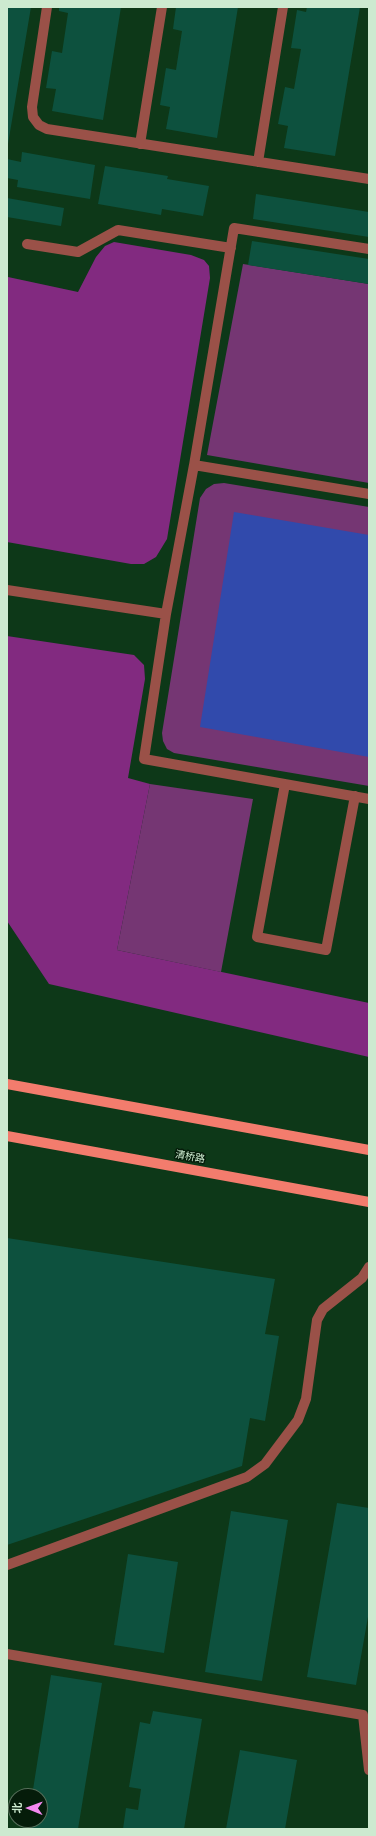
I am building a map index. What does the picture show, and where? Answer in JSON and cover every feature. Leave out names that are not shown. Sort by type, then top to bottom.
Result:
[{"type":"main road","points":[[7,1084],[369,1150]]},
{"type":"main road","name":"清桥路","points":[[7,1136],[369,1202]]},
{"type":"lane","points":[[47,7],[32,107],[33,117],[39,125],[46,129],[369,179]]},
{"type":"lane","points":[[140,144],[162,7]]},
{"type":"lane","points":[[258,162],[283,7]]},
{"type":"lane","points":[[369,249],[234,228],[194,465],[166,614],[144,759],[369,799]]},
{"type":"lane","points":[[27,244],[78,252],[118,230],[231,248]]},
{"type":"lane","points":[[194,465],[369,494]]},
{"type":"lane","points":[[7,590],[166,614]]},
{"type":"lane","points":[[285,784],[257,937],[326,950],[355,796]]},
{"type":"lane","points":[[7,1565],[247,1477],[265,1464],[298,1420],[306,1399],[317,1320],[323,1308],[362,1278],[369,1267]]},
{"type":"lane","points":[[7,1654],[363,1715],[369,1770]]},
{"type":"shaded area","points":[[114,242],[191,255],[204,260],[209,266],[210,278],[167,539],[156,557],[144,564],[131,564],[7,542],[8,277],[78,292],[96,257],[105,246]]},
{"type":"shaded area","points":[[243,264],[369,284],[369,483],[207,455]]},
{"type":"shaded area","points":[[224,483],[369,507],[369,786],[174,753],[167,749],[163,741],[162,733],[200,498],[206,489],[214,484]]},
{"type":"shaded area","points":[[7,636],[134,655],[144,665],[145,679],[128,778],[150,784],[117,950],[369,1003],[369,1057],[49,984],[7,921]]},
{"type":"shaded area","points":[[150,784],[253,799],[221,972],[117,950]]},
{"type":"water","points":[[234,512],[369,535],[369,757],[200,727]]},
{"type":"building","points":[[7,7],[31,7],[8,144],[7,144]]},
{"type":"building","points":[[59,7],[121,7],[103,120],[52,111],[56,89],[46,88],[52,51],[62,53],[68,13],[59,11]]},
{"type":"building","points":[[176,7],[238,7],[217,138],[166,129],[170,107],[160,105],[166,68],[176,70],[182,31],[173,29]]},
{"type":"building","points":[[307,7],[360,7],[335,156],[284,148],[288,126],[278,124],[285,87],[294,89],[301,49],[291,48],[297,10],[306,12]]},
{"type":"building","points":[[22,152],[95,165],[90,199],[17,187],[18,180],[7,178],[7,159],[21,162]]},
{"type":"building","points":[[105,166],[168,176],[167,179],[209,186],[203,216],[162,209],[161,215],[98,204]]},
{"type":"building","points":[[256,194],[369,212],[369,237],[253,219]]},
{"type":"building","points":[[7,198],[64,208],[61,226],[7,217]]},
{"type":"building","points":[[252,241],[369,259],[369,284],[248,265]]},
{"type":"building","points":[[7,1238],[275,1279],[265,1334],[279,1336],[265,1421],[250,1418],[242,1466],[7,1545]]},
{"type":"building","points":[[337,1503],[369,1508],[369,1611],[356,1685],[307,1677]]},
{"type":"building","points":[[231,1511],[288,1520],[262,1681],[205,1672]]},
{"type":"building","points":[[128,1554],[178,1562],[164,1653],[114,1645]]},
{"type":"building","points":[[51,1675],[102,1683],[78,1829],[26,1829],[48,1828],[48,1788],[33,1788]]},
{"type":"building","points":[[153,1711],[202,1719],[184,1829],[123,1829],[126,1808],[138,1810],[141,1789],[129,1787],[140,1722],[150,1724]]},
{"type":"building","points":[[240,1750],[297,1760],[285,1829],[226,1829]]}]
